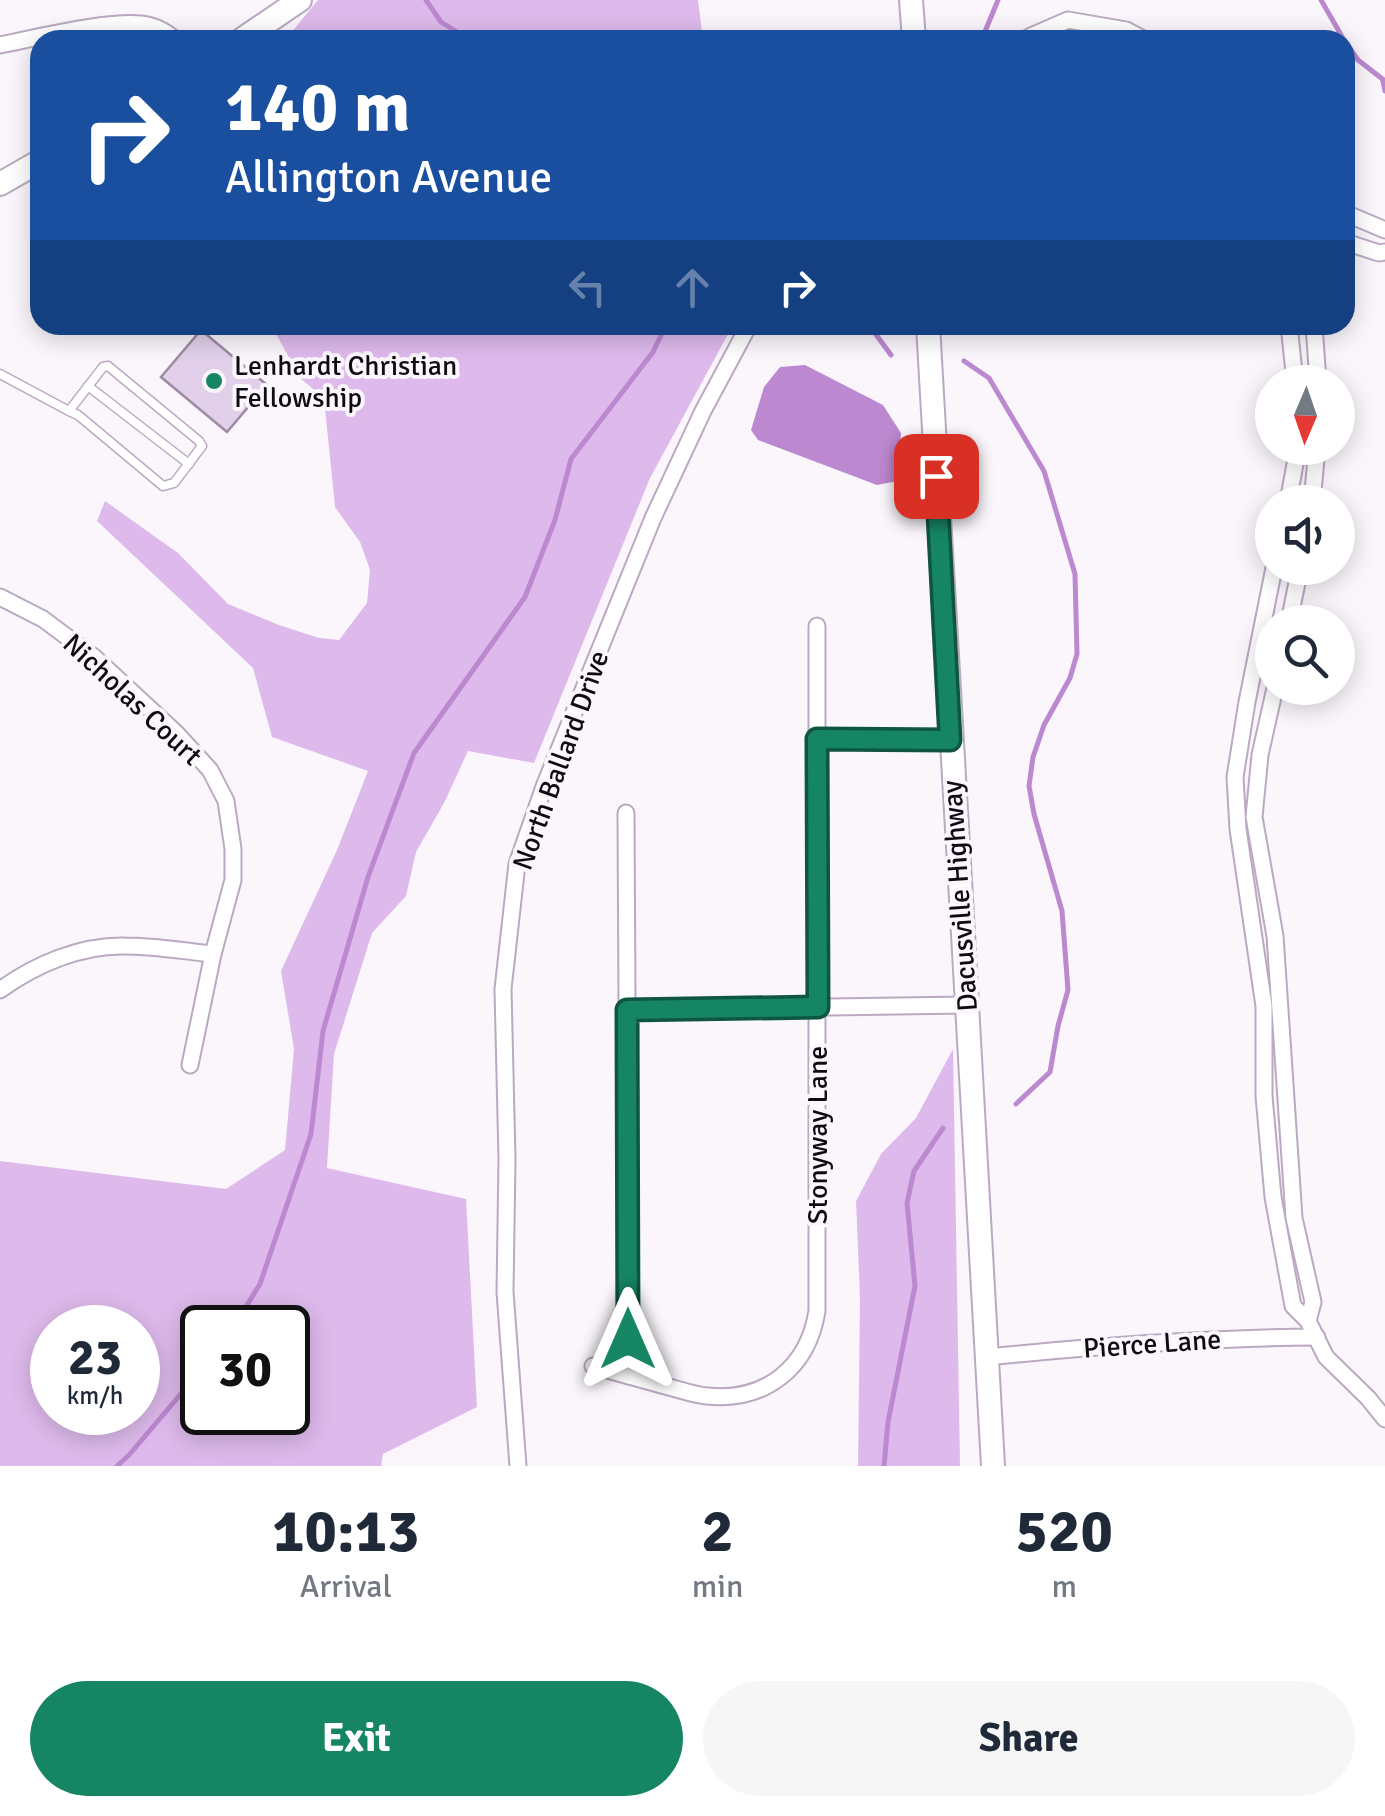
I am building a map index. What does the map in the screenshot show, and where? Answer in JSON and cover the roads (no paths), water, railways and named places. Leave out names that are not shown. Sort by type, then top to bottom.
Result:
[{"type":"main road","points":[[256,30],[300,0]]},
{"type":"main road","points":[[911,0],[913,30]]},
{"type":"main road","points":[[0,184],[30,167]]},
{"type":"main road","name":"Dacusville Highway","points":[[929,335],[993,1466]]},
{"type":"street","points":[[1045,30],[1068,20],[1126,30]]},
{"type":"street","points":[[82,30],[144,24],[163,30]]},
{"type":"street","points":[[0,45],[30,40]]},
{"type":"street","points":[[1355,216],[1385,230]]},
{"type":"street","points":[[1355,245],[1385,252]]},
{"type":"street","name":"North Ballard Drive","points":[[518,1466],[505,1292],[503,990],[517,864],[653,518],[744,335]]},
{"type":"street","points":[[1290,335],[1293,365]]},
{"type":"street","points":[[1315,335],[1317,365]]},
{"type":"street","name":"Nicholas Court","points":[[0,597],[43,619],[94,656],[210,770],[226,801],[233,880],[190,1065]]},
{"type":"street","name":"Stonyway Lane","points":[[593,1366],[704,1396],[746,1394],[779,1380],[810,1342],[816,1311],[818,626]]},
{"type":"street","points":[[1255,661],[1235,777],[1264,1006],[1264,1096],[1276,1219],[1293,1306],[1308,1320],[1326,1357],[1385,1419]]},
{"type":"street","points":[[1271,705],[1254,817],[1275,936],[1294,1218],[1312,1302],[1308,1320]]},
{"type":"street","points":[[817,739],[950,740]]},
{"type":"street","points":[[1240,744],[1262,749]]},
{"type":"street","points":[[626,813],[628,1376]]},
{"type":"street","points":[[1243,860],[1262,856]]},
{"type":"street","points":[[1251,918],[1272,916]]},
{"type":"street","points":[[0,990],[32,970],[88,948],[124,946],[213,954]]},
{"type":"street","points":[[627,1010],[966,1005]]},
{"type":"street","points":[[1264,1096],[1286,1094]]},
{"type":"street","points":[[1271,1181],[1292,1180]]},
{"type":"street","points":[[1276,1219],[1294,1218]]},
{"type":"street","name":"Pierce Lane","points":[[988,1357],[1222,1338],[1317,1338]]},
{"type":"lane","points":[[0,374],[78,416],[163,486],[174,483],[202,446],[108,366],[102,367],[69,411]]},
{"type":"lane","points":[[88,386],[189,464]]},
{"type":"waterway","points":[[426,0],[441,22],[454,30]]},
{"type":"waterway","points":[[986,30],[998,0]]},
{"type":"waterway","points":[[1321,0],[1338,30]]},
{"type":"waterway","points":[[1355,56],[1385,81]]},
{"type":"waterway","points":[[1383,81],[1385,91]]},
{"type":"waterway","points":[[247,1305],[260,1284],[311,1134],[323,1031],[368,877],[414,753],[525,597],[555,520],[571,459],[653,352],[661,335]]},
{"type":"waterway","points":[[876,335],[891,355]]},
{"type":"waterway","points":[[964,361],[989,378],[1044,471],[1075,574],[1077,654],[1070,678],[1044,725],[1033,757],[1029,786],[1062,911],[1068,990],[1050,1072],[1016,1104]]},
{"type":"waterway","points":[[884,1466],[888,1422],[915,1286],[907,1203],[914,1171],[943,1128]]},
{"type":"waterway","points":[[117,1466],[180,1395]]},
{"type":"place","name":"Lenhardt Christian Fellowship","points":[[214,381]]}]
